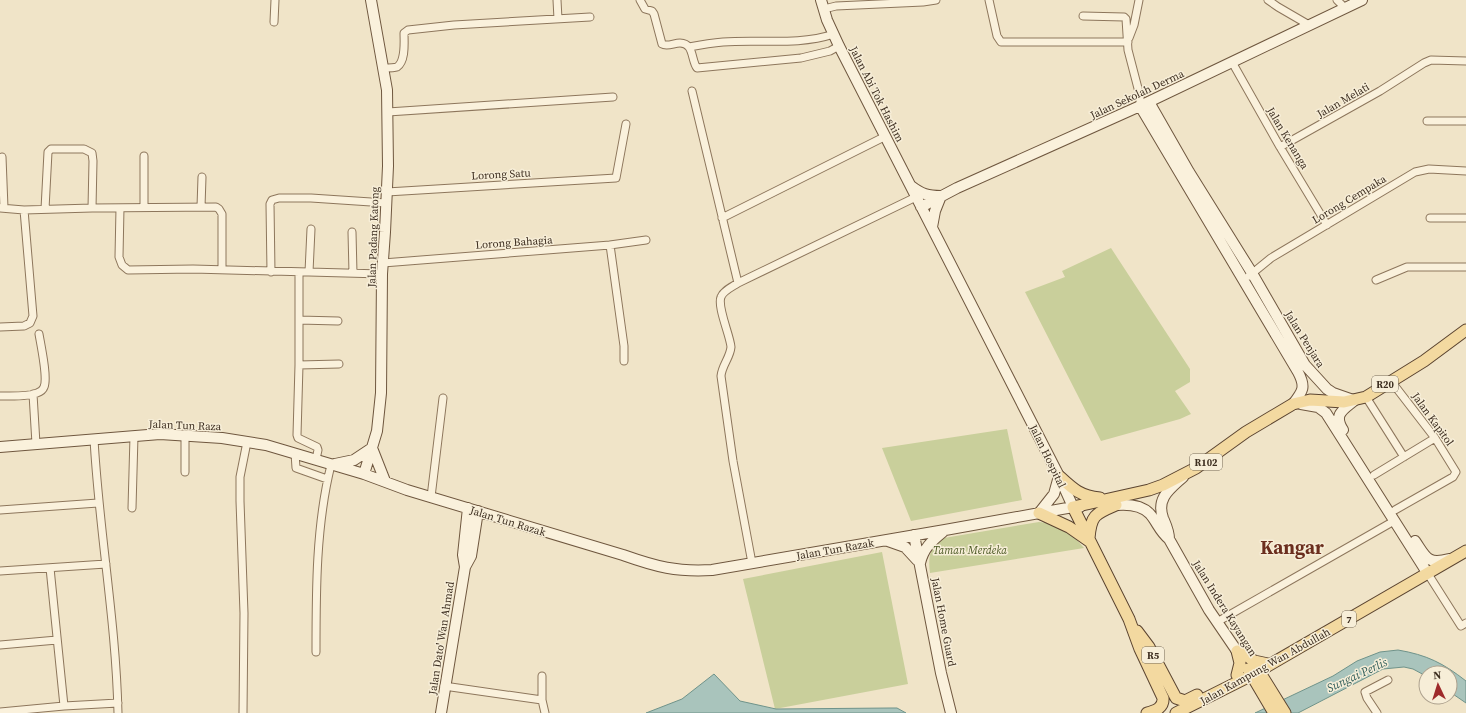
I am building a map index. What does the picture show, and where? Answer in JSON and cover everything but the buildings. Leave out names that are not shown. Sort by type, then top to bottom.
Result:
[{"type":"main road","name":"R20","points":[[1293,404],[1310,400],[1336,402],[1360,399],[1424,360],[1466,330]]},
{"type":"main road","name":"Jalan Tun Razak","points":[[1073,507],[1112,502],[1163,485],[1212,458],[1246,432],[1293,404]]},
{"type":"main road","points":[[1059,476],[1086,496],[1112,502]]},
{"type":"main road","points":[[1089,541],[1090,524],[1095,516],[1112,502]]},
{"type":"main road","name":"Jalan Hospital","points":[[1073,507],[1129,619],[1149,647],[1175,705]]},
{"type":"main road","points":[[1039,513],[1069,527],[1089,541]]},
{"type":"main road","name":"7","points":[[1428,574],[1461,554]]},
{"type":"main road","name":"Jalan Kampung Wan Abdullah","points":[[1175,705],[1270,664],[1428,574]]},
{"type":"main road","points":[[1237,651],[1240,651],[1254,661],[1270,664]]},
{"type":"main road","points":[[1235,680],[1240,663],[1237,651]]},
{"type":"main road","points":[[1253,672],[1268,696],[1274,713]]},
{"type":"main road","points":[[1148,713],[1160,707],[1163,702],[1175,705],[1178,699],[1188,700],[1235,680],[1249,685],[1268,696],[1286,713]]},
{"type":"street","points":[[274,22],[275,0]]},
{"type":"street","name":"Jalan Padang Katong","points":[[364,474],[377,431],[381,393],[382,274],[387,192],[387,90],[371,0]]},
{"type":"street","points":[[557,0],[558,18]]},
{"type":"street","points":[[640,0],[645,9],[654,14],[662,44],[665,45],[682,43],[689,47],[724,42],[791,42],[814,40],[834,34]]},
{"type":"street","points":[[822,5],[836,6],[923,2],[936,0]]},
{"type":"street","points":[[1128,42],[1134,25],[1139,0]]},
{"type":"street","points":[[1268,0],[1278,8],[1309,25]]},
{"type":"street","points":[[1337,0],[1346,8]]},
{"type":"street","name":"Jalan Sekolah Derma","points":[[922,207],[941,196],[1143,101],[1232,62],[1362,0]]},
{"type":"street","points":[[989,2],[997,36],[1001,42],[1128,42]]},
{"type":"street","name":"Jalan Abi Tok Hashim","points":[[822,5],[839,46],[916,197]]},
{"type":"street","points":[[1084,16],[1124,17],[1127,21],[1128,50],[1143,101],[1181,176],[1217,233],[1301,378],[1303,388],[1293,404],[1318,407],[1326,413],[1394,515],[1427,558],[1438,562],[1461,554]]},
{"type":"street","points":[[384,68],[396,67],[402,62],[404,33],[408,30],[454,25],[590,17]]},
{"type":"street","points":[[689,47],[695,65],[699,68],[726,64],[801,58],[830,51],[839,46]]},
{"type":"street","name":"Jalan Melati","points":[[1280,147],[1380,91],[1414,68],[1431,60],[1466,61]]},
{"type":"street","name":"Jalan Kenanga","points":[[1232,62],[1280,147],[1327,225]]},
{"type":"street","points":[[692,92],[738,283]]},
{"type":"street","points":[[388,112],[613,97]]},
{"type":"street","name":"Jalan Penjara","points":[[1143,101],[1252,273],[1305,365],[1318,381],[1333,393],[1360,399]]},
{"type":"street","points":[[1426,121],[1466,121]]},
{"type":"street","name":"Lorong Satu","points":[[387,192],[616,178],[626,124]]},
{"type":"street","points":[[722,218],[886,136]]},
{"type":"street","points":[[45,209],[48,152],[51,149],[84,149],[92,153],[92,208]]},
{"type":"street","points":[[144,156],[144,207]]},
{"type":"street","points":[[2,157],[2,208],[24,210],[216,207],[221,211],[222,270]]},
{"type":"street","name":"Lorong Cempaka","points":[[1244,282],[1252,273],[1271,258],[1415,172],[1429,169],[1466,171]]},
{"type":"street","points":[[201,208],[202,177]]},
{"type":"street","points":[[911,186],[918,192],[925,195],[941,196],[935,211],[932,227]]},
{"type":"street","points":[[752,563],[733,461],[721,376],[721,370],[731,354],[731,347],[721,307],[721,298],[724,293],[738,283],[916,197]]},
{"type":"street","name":"Jalan Hospital","points":[[916,197],[1059,476],[1073,507]]},
{"type":"street","points":[[271,272],[270,204],[272,200],[279,198],[304,198],[386,204]]},
{"type":"street","points":[[120,208],[119,257],[120,263],[128,270],[222,270],[382,274]]},
{"type":"street","points":[[0,327],[24,326],[30,323],[33,316],[24,210]]},
{"type":"street","points":[[1430,218],[1466,218]]},
{"type":"street","points":[[309,272],[311,229]]},
{"type":"street","points":[[352,232],[353,273]]},
{"type":"street","name":"Lorong Bahagia","points":[[383,263],[610,245],[646,240]]},
{"type":"street","points":[[610,245],[624,346],[624,361]]},
{"type":"street","points":[[1376,280],[1407,267],[1466,267]]},
{"type":"street","points":[[298,272],[299,365],[297,435],[301,441],[317,447],[318,452],[316,459]]},
{"type":"street","points":[[299,320],[338,321]]},
{"type":"street","points":[[0,396],[38,393],[45,386],[39,334]]},
{"type":"street","points":[[299,365],[339,364]]},
{"type":"street","name":"Jalan Kapitol","points":[[1391,381],[1435,438],[1456,472],[1452,477],[1394,515]]},
{"type":"street","points":[[33,394],[36,444]]},
{"type":"street","points":[[431,497],[443,398]]},
{"type":"street","points":[[1404,457],[1360,399],[1341,412],[1338,416],[1338,422],[1374,476],[1394,515],[1428,574],[1461,626],[1466,623]]},
{"type":"street","name":"Jalan Tun Raza","points":[[0,447],[160,434],[185,435],[266,444],[364,474]]},
{"type":"street","points":[[185,435],[185,472]]},
{"type":"street","points":[[132,508],[134,436]]},
{"type":"street","points":[[1374,476],[1435,438]]},
{"type":"street","points":[[94,439],[98,502],[106,564],[118,686],[118,713]]},
{"type":"street","points":[[243,713],[244,613],[240,476],[247,442]]},
{"type":"street","points":[[316,652],[316,600],[320,538],[327,479],[331,465],[354,460],[372,448],[385,481]]},
{"type":"street","points":[[295,453],[296,468],[327,479]]},
{"type":"street","points":[[1169,539],[1169,534],[1161,512],[1160,505],[1162,498],[1189,472]]},
{"type":"street","name":"Jalan Tun Razak","points":[[364,474],[431,497],[672,570],[712,570],[1073,507]]},
{"type":"street","points":[[1039,513],[1054,494],[1059,476]]},
{"type":"street","points":[[0,510],[98,502]]},
{"type":"street","points":[[1112,502],[1141,508],[1149,513],[1164,535],[1169,539]]},
{"type":"street","name":"Jalan Dato' Wan Ahmad","points":[[441,713],[444,686],[465,567],[471,556],[473,510]]},
{"type":"street","points":[[1217,622],[1394,515]]},
{"type":"street","points":[[920,563],[927,546],[944,530]]},
{"type":"street","name":"Jalan Home Guard","points":[[914,535],[951,713]]},
{"type":"street","name":"Jalan Indera Kayangan","points":[[1169,539],[1209,610],[1253,672]]},
{"type":"street","points":[[880,541],[892,542],[906,547],[920,563]]},
{"type":"street","points":[[0,571],[106,564]]},
{"type":"street","points":[[50,568],[64,706]]},
{"type":"street","points":[[0,645],[57,640]]},
{"type":"street","points":[[542,676],[542,700],[545,713]]},
{"type":"street","points":[[1377,713],[1367,698],[1365,692],[1388,680]]},
{"type":"street","points":[[444,686],[542,700]]},
{"type":"street","points":[[0,712],[118,703]]},
{"type":"green space","points":[[1111,248],[1190,369],[1190,382],[1175,391],[1191,414],[1180,419],[1101,441],[1025,292],[1065,277],[1062,271]]},
{"type":"green space","points":[[1007,429],[1022,500],[911,521],[882,448]]},
{"type":"green space","name":"Taman Merdeka","points":[[1039,522],[1059,527],[1075,538],[1084,548],[930,573],[929,562],[932,548],[944,538]]},
{"type":"green space","points":[[882,552],[908,684],[775,709],[743,579]]},
{"type":"water","name":"Sungai Perlis","points":[[1398,650],[1418,654],[1442,665],[1418,665],[1418,672],[1404,667],[1383,669],[1298,713],[1255,713],[1333,676],[1357,661],[1380,652]]},
{"type":"water","points":[[714,674],[740,701],[776,709],[897,708],[906,713],[646,713],[682,699]]},
{"type":"water","points":[[1458,675],[1466,681],[1466,703],[1458,698]]},
{"type":"district","name":"Kangar","points":[[1292,547]]}]
